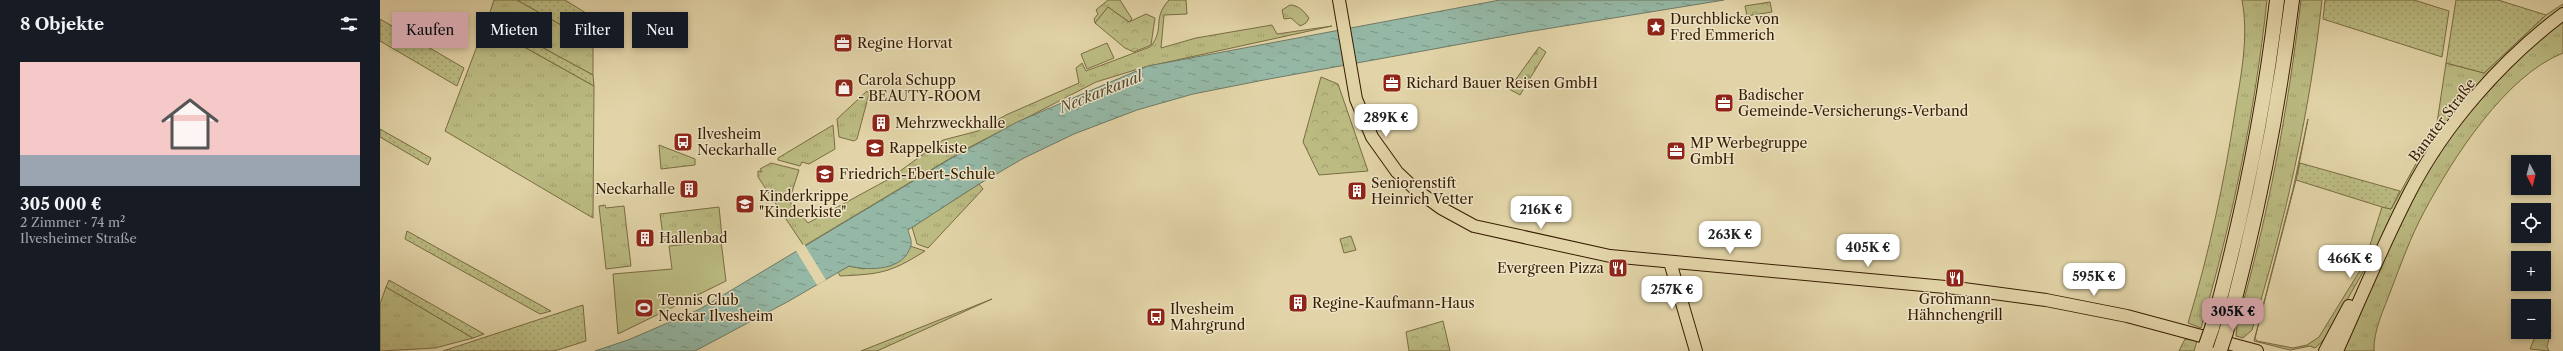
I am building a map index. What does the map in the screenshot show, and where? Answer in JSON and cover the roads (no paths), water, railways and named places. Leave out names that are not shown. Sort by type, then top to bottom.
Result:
[{"type":"highway","points":[[2206,340],[2233,250],[2254,157],[2277,0]]},
{"type":"highway","points":[[2220,350],[2226,332],[2265,173],[2283,70],[2292,0]]},
{"type":"main road","points":[[1339,0],[1356,99],[1363,119],[1384,157],[1415,189],[1441,208],[1474,226],[1518,238],[1610,256],[1934,285],[2017,295],[2110,312],[2206,340],[2257,351]]},
{"type":"main road","name":"Banater Straße","points":[[2325,351],[2336,347],[2369,280],[2373,266],[2410,190],[2451,129],[2500,70],[2563,14]]},
{"type":"main road","points":[[1670,262],[1696,351]]},
{"type":"main road","points":[[2315,351],[2336,347]]},
{"type":"water","name":"Neckarkanal","points":[[1500,0],[1724,0],[1527,32],[1269,79],[1193,94],[1137,110],[1074,134],[1024,158],[979,184],[908,230],[911,245],[907,254],[902,260],[894,264],[876,268],[857,268],[849,266],[789,301],[695,351],[595,351],[628,340],[700,309],[950,159],[1017,122],[1148,66]]},
{"type":"place","name":"Durchblicke von Fred Emmerich","points":[[1656,27]]},
{"type":"place","name":"Regine Horvat","points":[[843,43]]},
{"type":"place","name":"Richard Bauer Reisen GmbH","points":[[1392,83]]},
{"type":"place","name":"Carola Schupp - BEAUTY-ROOM","points":[[844,88]]},
{"type":"place","name":"Badischer Gemeinde-Versicherungs-Verband","points":[[1724,103]]},
{"type":"place","name":"Mehrzweckhalle","points":[[881,123]]},
{"type":"place","name":"Ilvesheim Neckarhalle","points":[[683,142]]},
{"type":"place","name":"Rappelkiste","points":[[875,148]]},
{"type":"place","name":"MP Werbegruppe GmbH","points":[[1676,151]]},
{"type":"place","name":"Friedrich-Ebert-Schule","points":[[825,174]]},
{"type":"place","name":"Neckarhalle","points":[[689,189]]},
{"type":"place","name":"Seniorenstift Heinrich Vetter","points":[[1357,191]]},
{"type":"place","name":"Kinderkrippe \"Kinderkiste\"","points":[[745,204]]},
{"type":"place","name":"Hallenbad","points":[[645,238]]},
{"type":"place","name":"Evergreen Pizza","points":[[1618,268]]},
{"type":"place","name":"Grohmann Hähnchengrill","points":[[1955,278]]},
{"type":"place","name":"Regine-Kaufmann-Haus","points":[[1298,303]]},
{"type":"place","name":"Tennis Club Neckar Ilvesheim","points":[[644,308]]},
{"type":"place","name":"Ilvesheim Mahrgrund","points":[[1156,317]]}]
